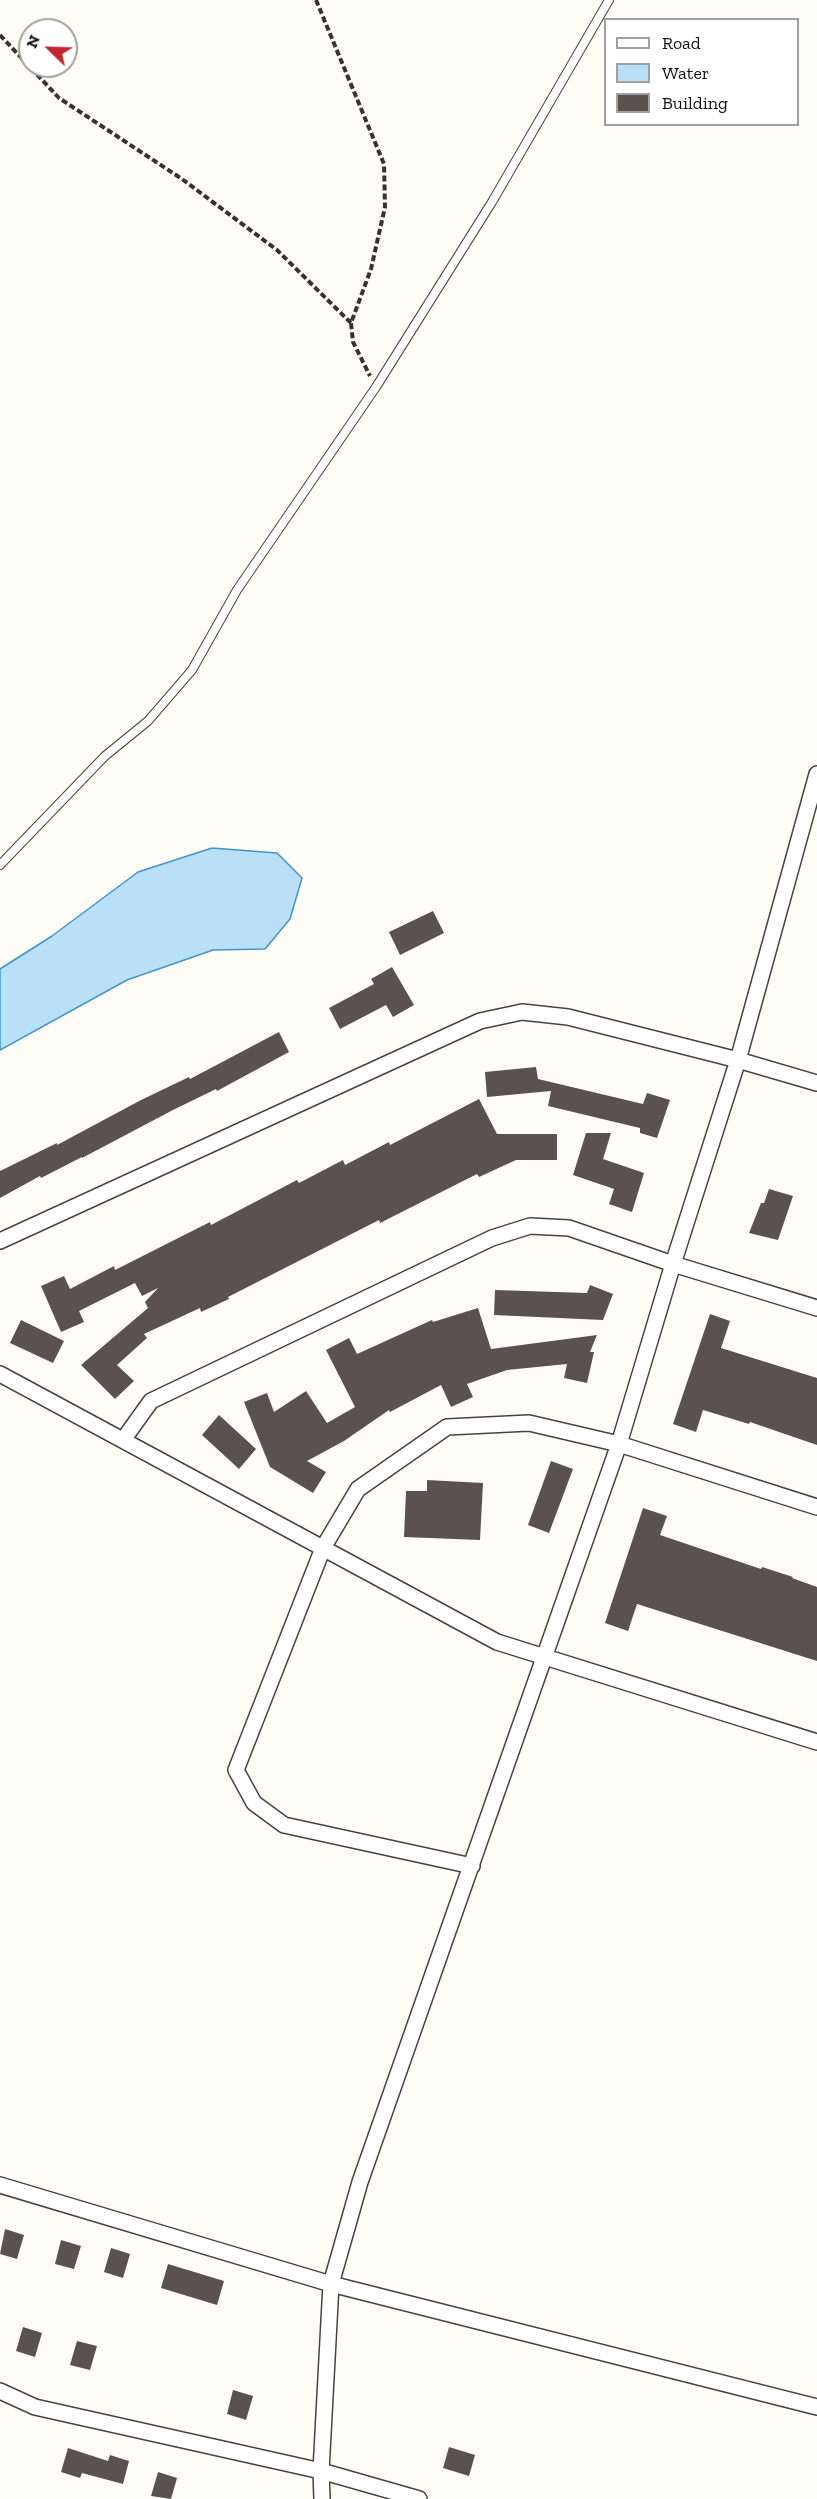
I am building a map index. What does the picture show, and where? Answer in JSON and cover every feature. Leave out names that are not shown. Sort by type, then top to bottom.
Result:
[{"type":"street","points":[[322,2499],[321,2471],[331,2284],[360,2182],[619,1444],[738,1060],[817,774]]},
{"type":"street","points":[[0,1241],[480,1021],[522,1012],[568,1017],[738,1060],[817,1083]]},
{"type":"street","points":[[123,1440],[151,1401],[492,1238],[530,1226],[569,1228],[673,1264],[817,1308]]},
{"type":"street","points":[[0,1374],[497,1642],[817,1742]]},
{"type":"street","points":[[472,1866],[284,1825],[254,1803],[236,1770],[323,1548],[358,1489],[447,1427],[528,1423],[619,1444],[817,1507]]},
{"type":"street","points":[[0,2185],[331,2284],[817,2407]]},
{"type":"street","points":[[0,2391],[35,2407],[321,2471],[419,2499]]},
{"type":"lane","points":[[0,865],[105,756],[148,721],[192,670],[237,590],[376,387],[492,202],[609,0]]},
{"type":"path","points":[[316,0],[384,164],[385,207],[370,269],[351,323],[353,342],[376,387]]},
{"type":"path","points":[[0,35],[59,98],[182,179],[277,250],[351,323]]},
{"type":"water","points":[[212,848],[277,853],[302,878],[290,919],[265,949],[213,950],[127,980],[0,1050],[0,969],[52,936],[138,872]]},
{"type":"building","points":[[433,911],[444,933],[400,955],[389,932]]},
{"type":"building","points":[[392,967],[414,1005],[393,1017],[386,1005],[340,1029],[329,1008],[374,984],[371,979]]},
{"type":"building","points":[[279,1032],[289,1052],[217,1091],[216,1089],[173,1110],[0,1198],[0,1171],[57,1143],[57,1145],[141,1100],[189,1077],[190,1079]]},
{"type":"building","points":[[536,1067],[538,1079],[643,1104],[647,1093],[670,1100],[657,1138],[640,1133],[640,1128],[548,1106],[551,1091],[487,1097],[485,1072]]},
{"type":"building","points":[[479,1099],[497,1134],[557,1134],[557,1160],[516,1160],[479,1177],[477,1174],[380,1223],[379,1220],[228,1297],[229,1299],[201,1312],[200,1308],[144,1334],[147,1338],[117,1365],[134,1381],[115,1399],[81,1365],[148,1308],[145,1302],[158,1288],[142,1296],[135,1283],[79,1311],[84,1322],[61,1332],[41,1286],[64,1276],[70,1289],[114,1266],[115,1270],[210,1222],[211,1225],[297,1180],[299,1183],[343,1160],[345,1165],[389,1142],[390,1145]]},
{"type":"building","points":[[586,1133],[611,1133],[603,1159],[644,1173],[632,1212],[609,1204],[614,1189],[573,1175]]},
{"type":"building","points":[[769,1189],[793,1196],[778,1240],[749,1233]]},
{"type":"building","points":[[590,1285],[613,1294],[603,1320],[494,1315],[495,1290],[587,1293]]},
{"type":"building","points":[[478,1308],[491,1349],[597,1335],[590,1352],[594,1352],[587,1383],[564,1378],[567,1364],[507,1370],[467,1384],[473,1397],[451,1407],[441,1385],[390,1412],[389,1410],[344,1441],[307,1461],[326,1472],[313,1493],[270,1467],[244,1402],[267,1393],[274,1412],[306,1391],[327,1423],[355,1407],[326,1350],[349,1338],[357,1354],[432,1320],[433,1322]]},
{"type":"building","points":[[710,1314],[730,1321],[721,1348],[817,1378],[817,1445],[750,1422],[749,1424],[703,1410],[696,1432],[673,1424]]},
{"type":"building","points":[[21,1320],[64,1341],[53,1363],[10,1343]]},
{"type":"building","points":[[219,1415],[256,1449],[239,1469],[202,1435]]},
{"type":"building","points":[[551,1461],[573,1469],[549,1533],[528,1525]]},
{"type":"building","points":[[427,1480],[483,1483],[480,1540],[404,1537],[406,1491],[427,1491]]},
{"type":"building","points":[[643,1508],[667,1516],[660,1535],[761,1569],[762,1567],[793,1577],[817,1587],[817,1661],[637,1604],[628,1631],[605,1623]]},
{"type":"building","points":[[5,2229],[24,2235],[17,2259],[0,2254]]},
{"type":"building","points":[[61,2240],[81,2246],[74,2269],[55,2264]]},
{"type":"building","points":[[111,2248],[130,2254],[123,2278],[104,2272]]},
{"type":"building","points":[[168,2264],[224,2281],[217,2305],[161,2288]]},
{"type":"building","points":[[23,2327],[42,2333],[35,2357],[16,2351]]},
{"type":"building","points":[[77,2341],[97,2346],[90,2370],[70,2365]]},
{"type":"building","points":[[233,2390],[253,2396],[246,2420],[227,2414]]},
{"type":"building","points":[[449,2447],[475,2455],[469,2476],[443,2468]]},
{"type":"building","points":[[68,2448],[108,2461],[110,2455],[129,2461],[123,2484],[82,2473],[80,2478],[61,2472]]},
{"type":"building","points":[[158,2472],[177,2478],[171,2499],[151,2496]]}]
